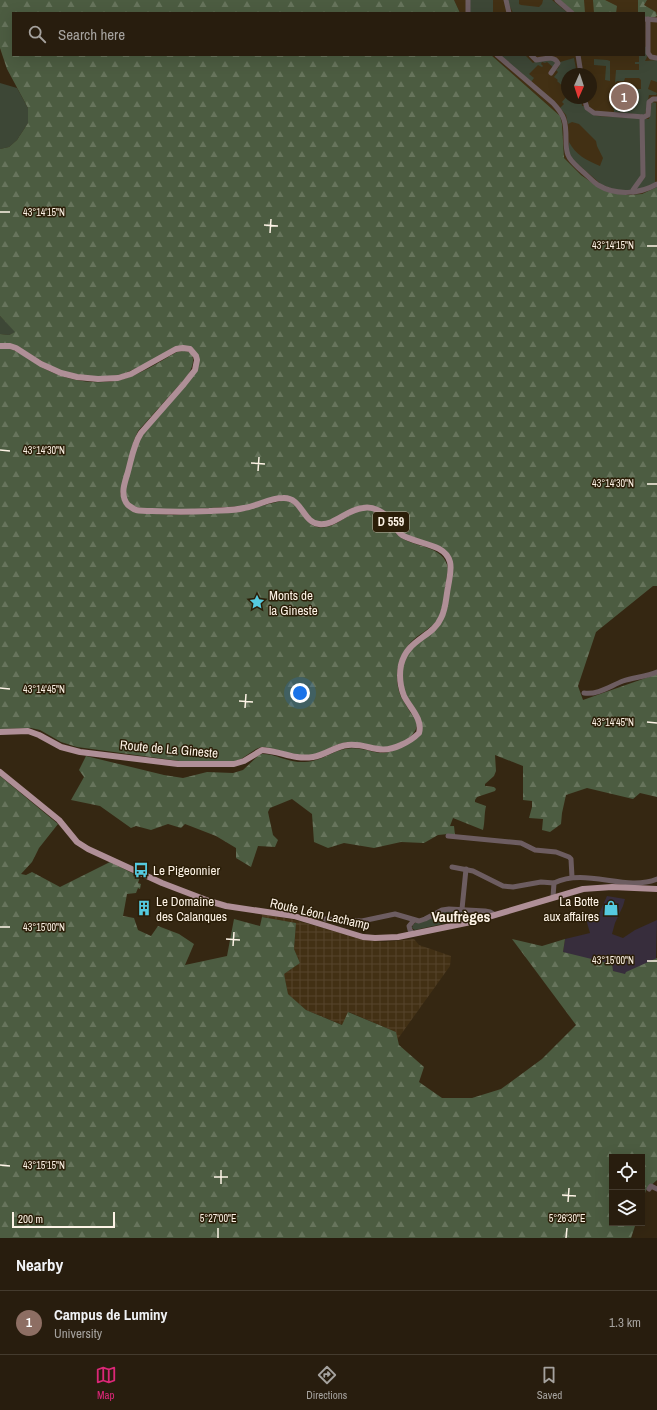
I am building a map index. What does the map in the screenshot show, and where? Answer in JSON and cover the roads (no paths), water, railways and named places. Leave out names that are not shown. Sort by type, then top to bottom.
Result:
[{"type":"main road","name":"Route de La Gineste","points":[[0,346],[10,346],[16,348],[41,364],[62,373],[76,377],[98,379],[112,379],[131,374],[176,349],[186,348],[194,352],[197,360],[195,370],[141,433],[136,441],[123,490],[126,502],[134,509],[174,512],[237,510],[285,498],[299,504],[312,522],[324,525],[354,510],[372,508],[379,510],[390,518],[401,534],[441,551],[447,557],[450,569],[441,618],[435,627],[414,643],[401,664],[400,681],[402,691],[420,723],[418,733],[408,742],[394,748],[382,750],[348,745],[341,746],[319,756],[307,758],[292,757],[262,750],[244,761],[234,764],[178,764],[73,750],[61,747],[28,731],[0,732]]},
{"type":"main road","name":"Route Léon Lachamp","points":[[0,772],[59,820],[80,845],[162,883],[226,906],[294,916],[363,937],[384,938],[413,934],[471,922],[552,897],[590,888],[657,889]]},
{"type":"street","points":[[468,0],[468,12]]},
{"type":"street","points":[[506,0],[509,12]]},
{"type":"street","points":[[558,0],[571,12]]},
{"type":"street","points":[[657,20],[646,19],[648,53],[651,57],[657,58]]},
{"type":"street","points":[[498,56],[553,103],[560,111],[565,122],[566,146],[569,158],[598,185],[614,191],[633,192],[649,188],[657,184]]},
{"type":"street","points":[[532,56],[536,60],[544,57],[553,58],[557,61],[557,66],[551,73]]},
{"type":"street","points":[[578,56],[580,68]]},
{"type":"street","points":[[586,104],[587,108],[594,113],[642,117],[648,115],[649,102],[653,99],[657,99]]},
{"type":"street","points":[[633,192],[643,176],[642,117]]},
{"type":"street","points":[[584,692],[591,694],[596,693],[624,681],[657,672]]},
{"type":"street","points":[[448,836],[521,843],[535,850],[556,852],[570,858],[572,877]]},
{"type":"street","points":[[452,867],[466,869],[482,875],[503,886],[513,887],[546,882],[554,883],[572,877],[645,883],[657,879]]},
{"type":"street","points":[[462,909],[466,869]]},
{"type":"street","points":[[552,897],[554,883]]},
{"type":"street","points":[[325,918],[362,921],[395,914],[414,920],[425,919],[449,908],[485,911],[494,915]]},
{"type":"street","points":[[413,934],[409,926],[414,920]]},
{"type":"street","points":[[649,1189],[651,1186],[657,1189]]},
{"type":"place","name":"Campus de Luminy","points":[[624,97]]},
{"type":"place","name":"Monts de la Gineste","points":[[257,602]]},
{"type":"place","name":"Le Pigeonnier","points":[[141,870]]},
{"type":"place","name":"Le Domaine des Calanques","points":[[144,908]]},
{"type":"place","name":"La Botte aux affaires","points":[[611,908]]},
{"type":"district","name":"Vaufrèges","points":[[461,916]]}]
